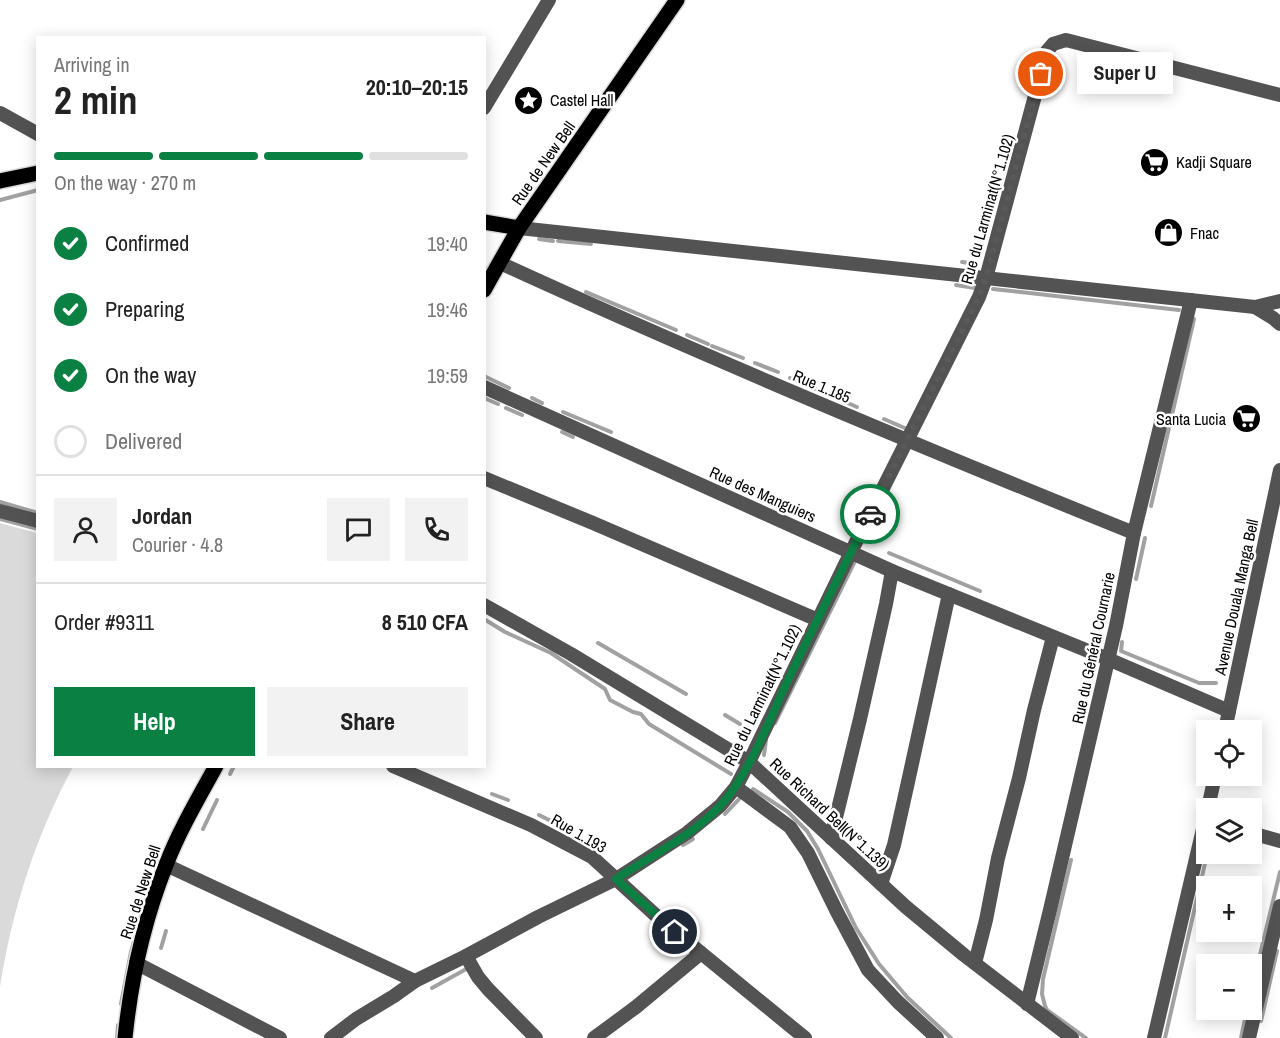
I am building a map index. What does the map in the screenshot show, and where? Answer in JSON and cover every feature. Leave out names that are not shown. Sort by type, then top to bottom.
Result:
[{"type":"main road","name":"Rue de New Bell","points":[[486,287],[519,228],[677,0]]},
{"type":"main road","points":[[0,181],[36,173]]},
{"type":"main road","points":[[486,222],[519,228]]},
{"type":"main road","name":"Rue de New Bell","points":[[125,1038],[136,963],[148,913],[166,864],[215,768]]},
{"type":"street","points":[[486,105],[549,0]]},
{"type":"street","name":"Rue du Larminat(N°1.102)","points":[[331,1038],[415,981],[616,879],[687,833],[720,806],[736,787],[979,297],[1047,51],[1053,44],[1066,40],[1280,95]]},
{"type":"street","points":[[0,113],[36,133]]},
{"type":"street","points":[[519,228],[1255,307],[1280,301]]},
{"type":"street","name":"Rue 1.185","points":[[500,263],[908,441],[1134,532]]},
{"type":"street","name":"Rue du Général Cournarie","points":[[1027,1004],[1116,626],[1134,532],[1191,300]]},
{"type":"street","points":[[1255,307],[1280,324]]},
{"type":"street","name":"Rue des Manguiers","points":[[486,388],[892,572],[1108,659],[1229,711]]},
{"type":"street","name":"Avenue Douala Manga Bell","points":[[1227,720],[1280,470]]},
{"type":"street","points":[[486,479],[818,620]]},
{"type":"street","points":[[0,511],[36,520]]},
{"type":"street","points":[[1266,535],[1280,539]]},
{"type":"street","points":[[831,838],[876,650],[892,572]]},
{"type":"street","points":[[881,884],[894,845],[949,594]]},
{"type":"street","name":"Rue Richard Bell(N°1.139)","points":[[486,606],[571,654],[749,762],[906,907],[1072,1038]]},
{"type":"street","points":[[975,963],[998,858],[1053,637]]},
{"type":"street","name":"Rue 1.193","points":[[398,768],[531,825],[592,857],[662,921],[805,1038]]},
{"type":"street","points":[[736,787],[790,827],[808,853],[868,970],[937,1038]]},
{"type":"street","points":[[1262,836],[1280,841]]},
{"type":"street","points":[[1154,1038],[1196,860]]},
{"type":"street","points":[[166,864],[415,981]]},
{"type":"street","points":[[1249,1038],[1277,931],[1280,906]]},
{"type":"street","points":[[594,1038],[636,1007],[701,953]]},
{"type":"street","points":[[466,956],[488,989],[536,1038]]},
{"type":"street","points":[[136,963],[280,1038]]},
{"type":"shaded area","points":[[0,523],[36,533],[36,768],[72,768],[48,819],[27,874],[11,930],[0,987]]},
{"type":"waterway","points":[[0,200],[36,191]]},
{"type":"waterway","points":[[539,239],[553,241]]},
{"type":"waterway","points":[[558,241],[591,244]]},
{"type":"waterway","points":[[962,262],[977,264]]},
{"type":"waterway","points":[[956,285],[975,288]]},
{"type":"waterway","points":[[993,289],[1179,310]]},
{"type":"waterway","points":[[586,292],[676,330]]},
{"type":"waterway","points":[[1151,506],[1194,319]]},
{"type":"waterway","points":[[687,335],[708,344]]},
{"type":"waterway","points":[[712,346],[743,358]]},
{"type":"waterway","points":[[755,363],[778,372]]},
{"type":"waterway","points":[[486,377],[509,388]]},
{"type":"waterway","points":[[790,378],[857,407]]},
{"type":"waterway","points":[[532,398],[542,403]]},
{"type":"waterway","points":[[486,399],[498,404]]},
{"type":"waterway","points":[[506,408],[522,415]]},
{"type":"waterway","points":[[563,412],[611,432]]},
{"type":"waterway","points":[[884,419],[907,429]]},
{"type":"waterway","points":[[562,432],[573,437]]},
{"type":"waterway","points":[[0,502],[36,512]]},
{"type":"waterway","points":[[0,519],[36,528]]},
{"type":"waterway","points":[[1136,579],[1145,538]]},
{"type":"waterway","points":[[889,553],[980,591]]},
{"type":"waterway","points":[[775,723],[856,559]]},
{"type":"waterway","points":[[486,620],[505,632],[551,653],[605,689],[610,700],[641,714],[649,724],[731,774]]},
{"type":"waterway","points":[[1122,642],[1121,651],[1199,683],[1216,683]]},
{"type":"waterway","points":[[598,643],[686,694]]},
{"type":"waterway","points":[[725,715],[740,724]]},
{"type":"waterway","points":[[764,755],[766,740]]},
{"type":"waterway","points":[[230,774],[233,768]]},
{"type":"waterway","points":[[753,789],[788,812],[807,831],[856,928],[879,964],[907,997],[951,1038]]},
{"type":"waterway","points":[[492,794],[508,800]]},
{"type":"waterway","points":[[725,814],[742,796]]},
{"type":"waterway","points":[[203,829],[217,800]]},
{"type":"waterway","points":[[539,815],[549,820]]},
{"type":"waterway","points":[[550,820],[567,827]]},
{"type":"waterway","points":[[683,845],[693,839]]},
{"type":"waterway","points":[[1071,860],[1043,979],[1042,994],[1047,1010],[1086,1038]]},
{"type":"waterway","points":[[1165,1038],[1205,864]]},
{"type":"waterway","points":[[1260,954],[1280,872]]},
{"type":"waterway","points":[[121,1004],[131,952],[145,902]]},
{"type":"waterway","points":[[161,948],[166,931]]},
{"type":"waterway","points":[[1261,1021],[1277,951]]},
{"type":"waterway","points":[[432,988],[468,968]]},
{"type":"waterway","points":[[1241,1038],[1245,1020]]},
{"type":"waterway","points":[[117,1038],[118,1025]]},
{"type":"way so far","points":[[870,514],[979,297],[1041,74]]},
{"type":"place","name":"Super U","points":[[1041,74]]},
{"type":"place","name":"Castel Hall","points":[[529,100]]},
{"type":"place","name":"Kadji Square","points":[[1155,162]]},
{"type":"place","name":"Fnac","points":[[1169,233]]},
{"type":"place","name":"Santa Lucia","points":[[1247,419]]},
{"type":"route","points":[[675,932],[616,879],[704,820],[736,787],[870,514]]}]
